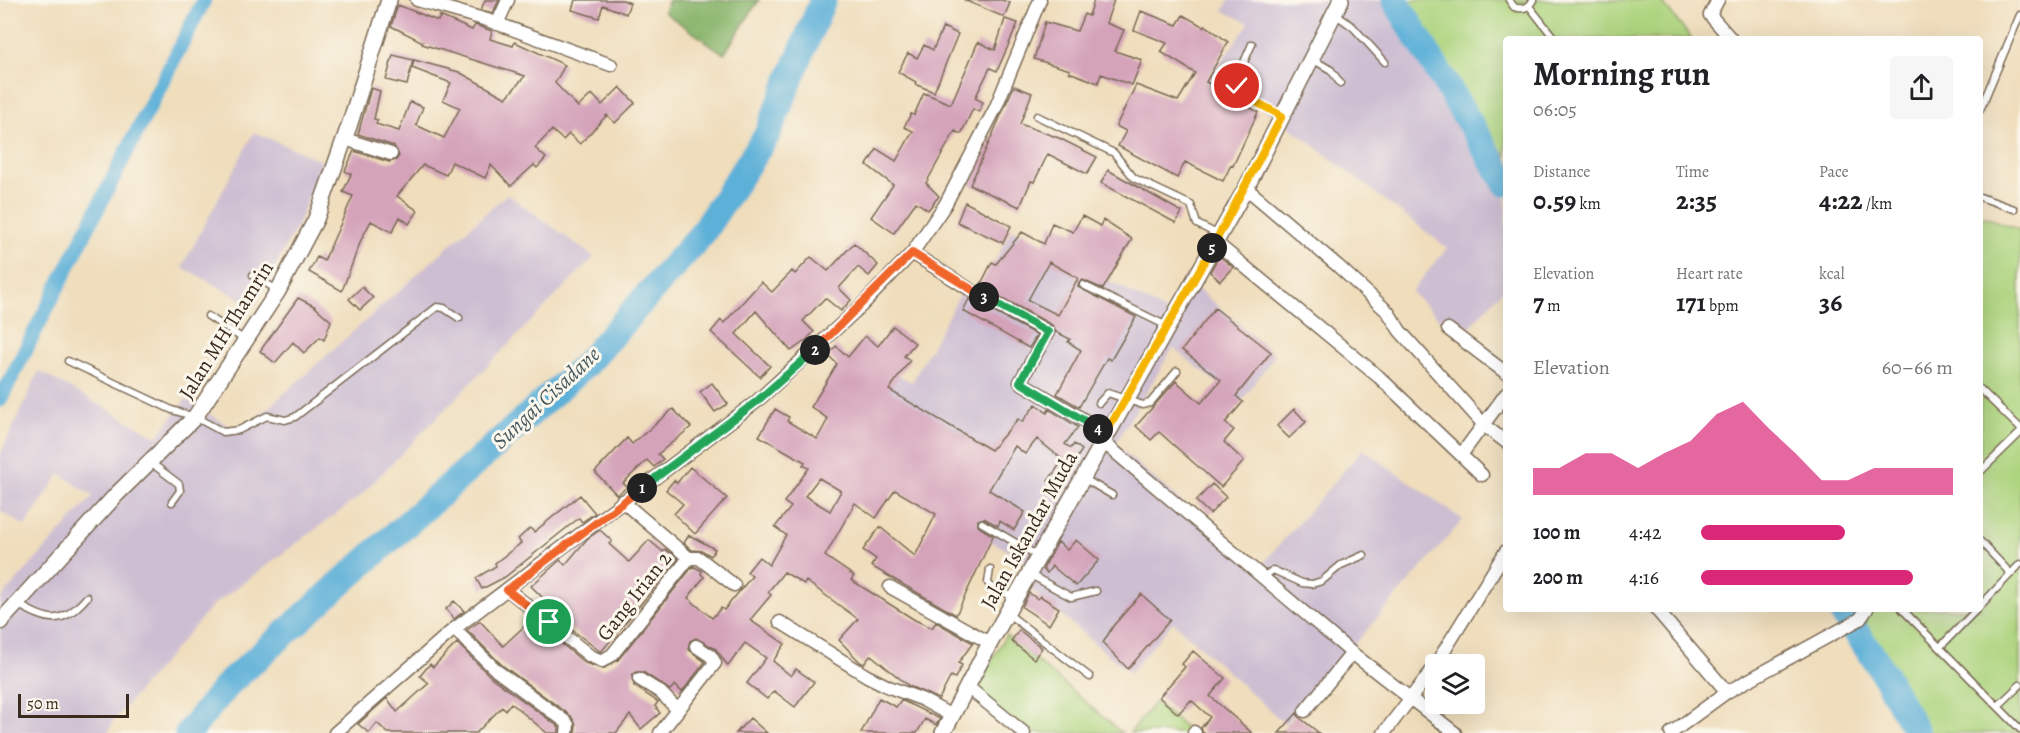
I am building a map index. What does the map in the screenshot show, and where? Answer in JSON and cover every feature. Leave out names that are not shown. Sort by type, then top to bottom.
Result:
[{"type":"street","name":"Jalan MH Thamrin","points":[[0,622],[149,462],[195,417],[278,291],[316,219],[345,140],[389,0]]},
{"type":"street","points":[[417,0],[497,24],[611,65]]},
{"type":"street","points":[[497,24],[508,0]]},
{"type":"street","points":[[335,733],[454,629],[756,402],[854,313],[912,253],[945,206],[995,110],[1040,0]]},
{"type":"street","points":[[1718,0],[1710,15],[1728,36]]},
{"type":"street","name":"Jalan Iskandar Muda","points":[[944,733],[1028,573],[1246,188],[1338,7]]},
{"type":"street","points":[[345,140],[392,154]]},
{"type":"street","points":[[1246,188],[1388,312],[1400,331],[1485,426],[1503,440]]},
{"type":"street","points":[[1217,239],[1379,377],[1482,475]]},
{"type":"street","points":[[912,253],[974,292],[1048,332],[1020,382],[1104,437],[1352,653],[1455,733]]},
{"type":"street","points":[[1448,329],[1503,371]]},
{"type":"street","points":[[1461,455],[1485,426],[1503,399]]},
{"type":"street","points":[[622,501],[689,558]]},
{"type":"street","points":[[1443,654],[1503,556]]},
{"type":"street","name":"Gang Irian 2","points":[[507,590],[590,656],[602,661],[612,656],[689,558],[699,558],[734,585]]},
{"type":"street","points":[[890,587],[990,643]]},
{"type":"street","points":[[1659,612],[1727,692]]},
{"type":"street","points":[[1671,733],[1727,692],[1863,614]]},
{"type":"street","points":[[780,622],[874,680],[915,696],[952,716]]},
{"type":"street","points":[[454,629],[497,671],[566,722],[567,733]]},
{"type":"street","points":[[660,733],[715,663],[711,656],[696,646]]},
{"type":"street","points":[[1305,711],[1352,653]]},
{"type":"street","points":[[639,679],[660,692],[678,710]]},
{"type":"street","points":[[1384,733],[1425,680]]},
{"type":"street","points":[[969,688],[1024,733]]},
{"type":"lane","points":[[1509,0],[1518,9],[1531,3],[1553,36]]},
{"type":"lane","points":[[1338,7],[1384,62]]},
{"type":"lane","points":[[1983,103],[2020,15]]},
{"type":"lane","points":[[1252,44],[1237,78],[1237,86],[1245,96],[1282,116]]},
{"type":"lane","points":[[1311,59],[1331,70],[1340,83]]},
{"type":"lane","points":[[1036,116],[1113,153],[1134,178],[1191,205],[1197,224],[1217,239]]},
{"type":"lane","points":[[1983,198],[2014,209]]},
{"type":"lane","points":[[253,275],[278,291]]},
{"type":"lane","points":[[1083,285],[1167,326]]},
{"type":"lane","points":[[68,362],[172,410],[195,417],[224,432],[231,432],[267,416],[290,419],[437,307],[444,308],[459,318]]},
{"type":"lane","points":[[208,316],[245,340]]},
{"type":"lane","points":[[1099,403],[1108,393],[1143,405],[1150,403],[1177,371]]},
{"type":"lane","points":[[1983,392],[2020,428]]},
{"type":"lane","points":[[1983,469],[2020,433]]},
{"type":"lane","points":[[149,462],[179,484],[180,491],[172,502]]},
{"type":"lane","points":[[1082,477],[1112,495]]},
{"type":"lane","points":[[982,523],[1038,556]]},
{"type":"lane","points":[[1983,544],[2011,574]]},
{"type":"lane","points":[[1263,577],[1273,570],[1302,583],[1312,584],[1322,581],[1341,565],[1364,555]]},
{"type":"lane","points":[[1983,603],[2020,564]]},
{"type":"lane","points":[[990,569],[988,583],[991,587],[1015,597]]},
{"type":"lane","points":[[1028,573],[1071,597],[1096,591]]},
{"type":"lane","points":[[16,604],[48,619],[61,618],[74,611],[87,597]]},
{"type":"lane","points":[[1007,612],[1090,677]]},
{"type":"lane","points":[[1905,612],[2020,729]]},
{"type":"lane","points":[[1940,647],[1974,612]]},
{"type":"lane","points":[[1998,706],[2020,685]]},
{"type":"shaded area","points":[[1229,0],[1402,0],[1503,153],[1503,289],[1460,338],[1411,292],[1447,248],[1273,114],[1206,83],[1249,23],[1223,11]]},
{"type":"shaded area","points":[[254,132],[322,161],[299,222],[254,306],[182,267]]},
{"type":"shaded area","points":[[507,194],[594,257],[359,497],[212,606],[112,722],[108,733],[0,733],[0,599],[93,496],[60,474],[25,526],[0,511],[0,455],[39,371],[157,437],[186,399],[240,433]]},
{"type":"shaded area","points":[[1012,229],[1169,313],[1184,277],[1275,355],[1241,402],[1173,348],[1115,444],[1258,569],[1363,449],[1463,520],[1285,724],[1173,622],[1130,673],[1020,580],[1025,560],[833,454],[877,366],[912,382],[964,287],[977,296]]},
{"type":"green space","points":[[669,0],[759,0],[724,54],[664,12]]},
{"type":"green space","points":[[1402,0],[1660,0],[1690,36],[1503,36],[1503,153]]},
{"type":"green space","points":[[1983,216],[2020,230],[2020,733],[1926,733],[1844,612],[1983,612]]},
{"type":"green space","points":[[1006,635],[1122,733],[1021,733],[973,694]]},
{"type":"green space","points":[[1155,702],[1192,733],[1130,733]]},
{"type":"building","points":[[485,0],[499,0],[493,13],[481,10]]},
{"type":"building","points":[[575,0],[623,0],[630,3],[626,14],[603,5],[599,18],[572,10]]},
{"type":"building","points":[[964,0],[1002,0],[1010,3],[1004,17]]},
{"type":"building","points":[[1094,0],[1114,0],[1106,23],[1124,30],[1115,51],[1142,60],[1132,85],[1101,74],[1098,83],[1069,72],[1070,70],[1034,59],[1045,22],[1077,31],[1084,14],[1089,16]]},
{"type":"building","points":[[398,5],[438,21],[440,16],[472,30],[475,25],[484,28],[492,31],[490,39],[513,46],[515,42],[565,65],[555,83],[578,107],[592,94],[602,105],[620,87],[635,103],[615,123],[607,115],[580,144],[569,134],[563,140],[552,130],[535,148],[546,158],[537,168],[534,165],[511,186],[491,165],[485,178],[452,162],[446,175],[423,165],[397,196],[418,211],[409,224],[400,217],[392,232],[371,221],[361,240],[342,291],[309,272],[317,257],[324,261],[353,196],[343,192],[351,174],[345,171],[354,151],[389,162],[396,160],[399,156],[394,146],[358,134],[371,88],[380,91],[374,119],[378,120],[376,124],[399,131],[410,102],[423,107],[416,125],[444,138],[460,108],[443,100],[451,83],[412,68],[414,60],[459,72],[506,98],[525,76],[422,44],[423,42],[391,26]]},
{"type":"building","points":[[1141,11],[1177,25],[1183,15],[1204,27],[1205,25],[1228,42],[1206,82],[1258,112],[1233,166],[1231,165],[1223,181],[1185,162],[1177,178],[1118,146],[1126,131],[1116,126],[1136,85],[1178,101],[1195,73],[1161,52],[1167,43],[1134,30]]},
{"type":"building","points":[[1005,19],[1018,23],[997,71],[990,68],[975,98],[983,102],[979,112],[973,109],[961,134],[955,131],[926,183],[939,196],[928,210],[916,202],[894,233],[871,217],[893,185],[867,165],[877,149],[896,161],[913,131],[904,127],[911,114],[914,115],[924,93],[951,104],[978,42],[995,50]]},
{"type":"building","points":[[943,27],[958,34],[934,92],[915,84],[916,82],[898,72],[908,53],[917,58],[924,45],[933,50]]},
{"type":"building","points":[[393,55],[413,60],[407,85],[386,80]]},
{"type":"building","points":[[1014,86],[1032,93],[1020,124],[1059,138],[1097,157],[1087,174],[1048,154],[1034,182],[1031,181],[1020,207],[970,185]]},
{"type":"building","points":[[1108,170],[1182,212],[1176,223],[1101,183]]},
{"type":"building","points":[[965,202],[1011,226],[1003,243],[957,222]]},
{"type":"building","points":[[1082,216],[1100,226],[1103,220],[1132,239],[1103,289],[1083,280],[1079,282],[1078,287],[1136,317],[1111,360],[1107,358],[1079,407],[1057,394],[1081,350],[1068,342],[1070,339],[1056,332],[1052,325],[980,286],[992,262],[996,264],[1022,232],[1044,244],[1052,223],[1073,232]],"holes":[[[1049,262],[1078,278],[1058,315],[1028,300]]]},
{"type":"building","points":[[854,243],[878,265],[869,276],[858,267],[839,288],[851,300],[841,311],[825,298],[803,321],[814,332],[805,341],[791,351],[756,311],[736,334],[770,366],[760,377],[711,332],[721,320],[724,323],[761,282],[772,292],[792,271],[795,274],[811,257],[828,271]]},
{"type":"building","points":[[1219,256],[1233,267],[1220,281],[1210,272]]},
{"type":"building","points":[[362,287],[373,298],[360,310],[349,299]]},
{"type":"building","points":[[298,298],[314,306],[331,321],[324,340],[320,337],[304,353],[293,342],[275,363],[260,351]]},
{"type":"building","points":[[969,299],[1037,335],[1029,348],[963,311]]},
{"type":"building","points":[[1215,308],[1271,352],[1236,396],[1243,402],[1225,423],[1234,430],[1224,442],[1244,461],[1221,487],[1159,432],[1151,440],[1136,426],[1176,381],[1201,403],[1221,380],[1182,350]]},
{"type":"building","points":[[893,326],[915,343],[904,356],[910,360],[889,390],[991,450],[1018,419],[1022,422],[1036,404],[1047,413],[1049,409],[1078,427],[1065,444],[1071,448],[1074,444],[1082,450],[1057,488],[1048,481],[1063,460],[1037,439],[1025,454],[1015,446],[989,490],[1025,512],[1014,530],[1000,521],[998,526],[984,518],[978,520],[978,526],[993,536],[956,615],[871,566],[876,559],[863,550],[880,527],[915,556],[936,514],[895,490],[876,518],[855,503],[825,556],[854,576],[851,580],[915,620],[932,628],[936,622],[973,643],[958,663],[962,665],[955,678],[951,676],[939,699],[909,686],[871,655],[864,664],[860,662],[839,640],[858,619],[806,581],[804,584],[784,572],[768,592],[771,595],[750,620],[785,644],[773,661],[791,676],[796,669],[814,682],[795,707],[774,691],[767,699],[747,683],[766,658],[745,643],[728,666],[716,649],[696,638],[690,641],[688,649],[705,662],[682,692],[675,685],[670,690],[643,672],[636,672],[632,675],[634,686],[658,702],[655,706],[660,713],[641,729],[630,715],[616,733],[575,733],[576,725],[571,716],[502,665],[467,630],[480,621],[503,646],[532,619],[585,663],[603,669],[618,660],[693,566],[702,571],[701,574],[704,577],[688,598],[712,618],[721,608],[724,610],[752,576],[747,572],[759,557],[769,565],[786,535],[775,527],[791,507],[784,502],[809,468],[803,465],[805,462],[759,436],[775,409],[789,417],[787,421],[817,439],[828,419],[811,407],[837,364],[828,355],[836,346],[848,357],[865,336],[878,346]],"holes":[[[819,478],[841,491],[830,511],[805,496]]]},
{"type":"building","points":[[712,383],[728,404],[715,412],[700,392]]},
{"type":"building","points":[[673,409],[691,427],[658,454],[663,459],[654,467],[647,460],[623,483],[627,487],[617,495],[595,472],[627,438],[632,444]]},
{"type":"building","points":[[1294,409],[1306,422],[1289,438],[1277,426]]},
{"type":"building","points":[[690,467],[727,498],[695,534],[674,514],[683,504],[666,490],[674,480],[677,483]]},
{"type":"building","points":[[1212,484],[1226,497],[1210,514],[1196,501]]},
{"type":"building","points":[[580,495],[595,513],[582,522],[579,518],[505,577],[482,589],[476,578],[496,566],[495,563],[521,543],[518,539],[530,528],[534,532]]},
{"type":"building","points":[[600,530],[612,541],[609,544],[629,562],[649,540],[663,552],[665,549],[678,559],[601,652],[542,607],[539,602],[543,598],[531,586],[560,560],[565,565],[587,539]]},
{"type":"building","points":[[689,535],[715,549],[711,556],[703,551],[692,550],[684,543]]},
{"type":"building","points":[[1076,540],[1099,560],[1076,586],[1052,566],[1047,573],[1043,569],[1058,542],[1067,550]]},
{"type":"building","points":[[1029,593],[1038,599],[1040,596],[1059,608],[1049,625],[1022,607]]},
{"type":"building","points":[[1141,594],[1170,620],[1128,669],[1103,643],[1113,626]]},
{"type":"building","points":[[454,601],[464,611],[454,619],[446,609]]},
{"type":"building","points":[[1019,630],[1042,648],[1034,659],[1011,641]]},
{"type":"building","points":[[457,643],[492,678],[559,727],[559,733],[547,733],[511,703],[505,710],[502,707],[476,733],[388,733],[377,723],[369,733],[358,724],[387,698],[397,712],[429,683],[420,676],[430,664],[433,667]]},
{"type":"building","points":[[1193,651],[1225,678],[1210,696],[1252,733],[1203,733],[1201,728],[1210,717],[1191,700],[1178,714],[1159,697],[1185,667],[1182,664]]},
{"type":"building","points":[[879,698],[896,707],[901,700],[940,719],[936,725],[925,719],[917,733],[861,733]]},
{"type":"building","points":[[1297,713],[1299,717],[1319,733],[1279,733]]},
{"type":"building","points":[[750,718],[767,733],[736,733]]},
{"type":"waterway","points":[[0,400],[204,0]]},
{"type":"waterway","name":"Sungai Cisadane","points":[[188,733],[228,684],[586,364],[701,235],[767,135],[823,0]]},
{"type":"waterway","points":[[1395,0],[1503,178]]},
{"type":"waterway","points":[[1842,612],[1877,662],[1917,733]]},
{"type":"route","points":[[549,622],[507,590],[756,402],[861,306],[912,253],[974,292],[1048,332],[1019,380],[1020,382],[1106,433],[1246,188],[1282,116],[1275,110],[1245,96],[1237,86]]}]
